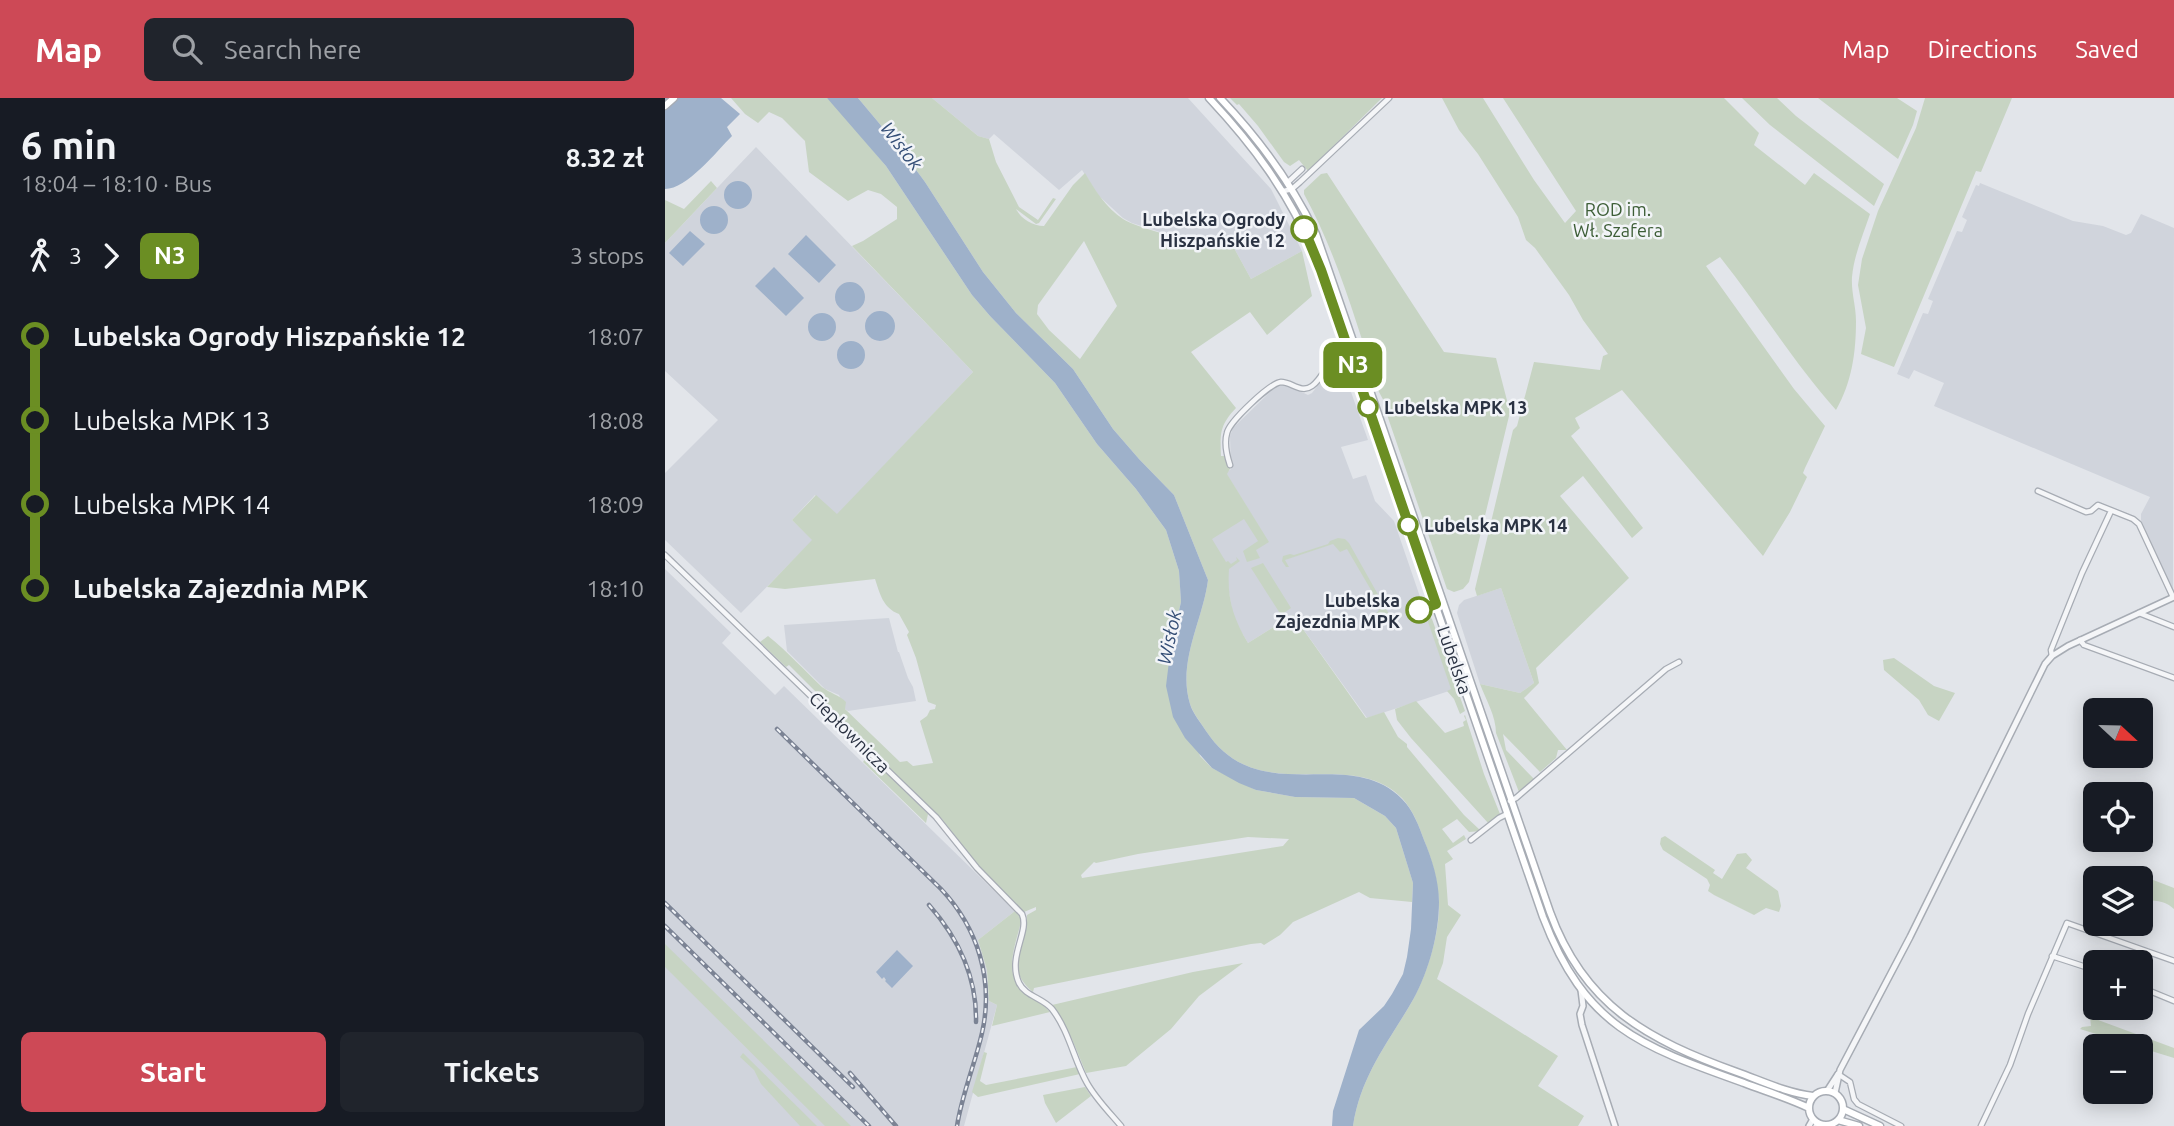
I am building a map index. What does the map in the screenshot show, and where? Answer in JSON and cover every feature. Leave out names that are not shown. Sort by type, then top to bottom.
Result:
[{"type":"main road","points":[[665,106],[674,98]]},
{"type":"main road","name":"Lubelska","points":[[1209,98],[1254,148],[1284,191],[1314,253],[1506,809],[1552,939],[1566,968],[1595,1005],[1619,1027],[1644,1043],[1695,1066],[1809,1108]]},
{"type":"main road","name":"Lubelska","points":[[1220,98],[1263,146],[1292,188],[1318,241],[1550,912],[1570,957],[1601,997],[1620,1014],[1649,1033],[1706,1061],[1793,1092],[1814,1096]]},
{"type":"main road","points":[[1226,115],[1227,111],[1231,110]]},
{"type":"main road","points":[[1644,1043],[1652,1040],[1649,1033]]},
{"type":"main road","points":[[1831,1092],[1841,1100],[1843,1109],[1838,1120],[1829,1125],[1814,1124],[1809,1108],[1814,1096],[1817,1093],[1831,1092]]},
{"type":"main road","points":[[1843,1109],[1880,1126]]},
{"type":"main road","points":[[1838,1120],[1859,1126]]},
{"type":"street","points":[[1284,191],[1292,188],[1389,98]]},
{"type":"street","points":[[1284,191],[1287,181],[1302,169]]},
{"type":"street","points":[[1230,465],[1226,440],[1230,426],[1268,388],[1278,382],[1303,389],[1312,386],[1337,352],[1355,343]]},
{"type":"street","points":[[1831,1092],[1966,826],[2037,678],[2053,656],[2080,640],[2173,597],[2139,524],[2133,519],[2098,505],[2086,512],[2038,491]]},
{"type":"street","points":[[2053,656],[2052,650],[2062,624],[2111,511]]},
{"type":"street","name":"Ciepłownicza","points":[[665,555],[936,817],[977,868],[1022,914],[1024,919],[1015,956],[1020,985],[1044,1001],[1052,1010],[1070,1041],[1087,1083],[1121,1126]]},
{"type":"street","points":[[2139,613],[2174,628]]},
{"type":"street","points":[[2080,640],[2084,645],[2174,678]]},
{"type":"street","points":[[1471,840],[1637,693],[1679,662]]},
{"type":"street","points":[[1981,1126],[2010,1065],[2028,1014],[2067,923],[2174,961]]},
{"type":"street","points":[[2052,956],[2083,966]]},
{"type":"street","points":[[1581,990],[1581,1025],[1615,1126]]},
{"type":"street","points":[[2153,992],[2174,1001]]},
{"type":"street","points":[[1583,1006],[1595,1005]]},
{"type":"street","points":[[1839,1074],[1850,1082],[1857,1104],[1901,1126]]},
{"type":"shaded area","points":[[932,98],[1188,98],[1271,189],[1302,251],[1251,279],[1228,237],[1199,240],[1132,223],[1099,196],[1082,170],[1059,190],[994,134],[989,139],[978,136]]},
{"type":"shaded area","points":[[756,147],[973,372],[837,515],[815,495],[792,520],[813,540],[741,613],[665,540],[665,473],[718,420],[665,371],[665,243]]},
{"type":"shaded area","points":[[1980,183],[2073,221],[2103,226],[2126,235],[2131,233],[2141,214],[2174,228],[2173,592],[2141,520],[2141,514],[2150,497],[1934,406],[1944,383],[1914,370],[1909,379],[1897,374],[1923,313],[1928,314],[1933,301],[1928,299],[1957,231],[1962,232],[1967,220],[1962,217],[1976,185],[1979,186]]},
{"type":"shaded area","points":[[1339,358],[1368,440],[1341,447],[1353,479],[1366,475],[1375,501],[1394,521],[1452,690],[1367,718],[1293,615],[1248,643],[1236,623],[1228,586],[1209,537],[1246,512],[1269,543],[1226,473],[1231,469],[1230,436],[1233,428],[1278,386],[1286,385],[1308,395],[1312,393]]},
{"type":"shaded area","points":[[665,569],[731,633],[722,643],[775,695],[784,686],[1015,911],[978,940],[987,970],[989,1001],[997,1005],[964,1126],[665,1126]]},
{"type":"shaded area","points":[[1501,588],[1534,683],[1520,693],[1480,684],[1457,613],[1464,600]]},
{"type":"shaded area","points":[[889,618],[916,701],[848,711],[839,695],[825,689],[787,651],[784,625]]},
{"type":"green space","points":[[731,98],[827,98],[835,105],[886,166],[972,295],[1055,383],[1097,444],[1136,489],[1166,530],[1179,571],[1181,602],[1171,645],[1200,756],[1212,768],[1256,790],[1295,797],[1354,798],[1385,816],[1396,828],[1413,883],[1412,902],[1370,898],[1359,892],[1293,922],[1280,935],[1264,945],[1251,944],[1034,988],[1033,992],[1024,983],[1017,965],[1018,956],[1027,915],[1036,910],[1036,907],[1024,912],[986,875],[942,819],[822,702],[818,694],[789,665],[786,667],[760,642],[768,636],[822,687],[846,702],[845,709],[900,762],[907,761],[913,766],[933,763],[920,721],[930,710],[935,709],[936,705],[928,702],[907,635],[909,632],[899,614],[883,600],[875,579],[785,589],[767,587],[812,540],[792,520],[816,495],[837,514],[973,372],[852,246],[897,219],[897,207],[881,194],[868,190],[848,201],[809,172],[805,141],[782,118],[769,112],[758,123],[745,114]],"holes":[[[1248,837],[1289,839],[1283,846],[1082,878],[1081,875],[1094,862],[1138,854]]]},
{"type":"green space","points":[[858,98],[932,98],[978,136],[989,139],[996,162],[1019,207],[1038,220],[1053,198],[1056,199],[1036,224],[1016,209],[1024,219],[1036,225],[1044,226],[1073,185],[1085,173],[1106,204],[1123,219],[1161,233],[1193,239],[1228,237],[1251,279],[1302,251],[1312,296],[1267,335],[1250,312],[1191,352],[1236,408],[1222,430],[1221,456],[1225,456],[1231,467],[1227,474],[1269,542],[1256,550],[1260,558],[1247,562],[1243,551],[1258,541],[1244,519],[1212,539],[1226,562],[1231,564],[1237,560],[1236,557],[1240,561],[1229,569],[1230,599],[1235,616],[1248,643],[1293,615],[1366,718],[1384,712],[1398,737],[1407,744],[1464,815],[1481,831],[1469,832],[1457,819],[1442,829],[1453,843],[1464,835],[1466,839],[1447,851],[1453,859],[1445,864],[1448,905],[1461,915],[1447,937],[1443,963],[1437,979],[1558,1056],[1538,1086],[1584,1116],[1578,1126],[1353,1126],[1362,1090],[1419,988],[1431,957],[1436,934],[1439,912],[1437,884],[1415,818],[1402,798],[1380,783],[1356,776],[1277,773],[1251,768],[1227,755],[1206,731],[1190,704],[1187,673],[1192,641],[1208,580],[1174,495],[1113,429],[1073,369],[1016,313],[983,272],[899,147]],"holes":[[[1084,241],[1117,306],[1080,359],[1049,330],[1037,314],[1038,305]]]},
{"type":"green space","points":[[1230,98],[1382,98],[1308,171],[1299,160],[1290,166],[1284,162],[1258,126],[1239,104]]},
{"type":"green space","name":"ROD im. Wł. Szafera","points":[[1442,98],[1483,98],[1534,180],[1565,223],[1576,211],[1503,98],[1724,98],[1759,133],[1754,145],[1805,185],[1814,173],[1870,214],[1852,277],[1856,321],[1852,367],[1836,410],[1805,373],[1720,257],[1706,266],[1794,389],[1825,426],[1803,473],[1807,477],[1790,512],[1763,556],[1622,390],[1575,418],[1580,428],[1571,436],[1643,528],[1632,538],[1583,476],[1560,496],[1629,578],[1536,668],[1539,683],[1524,698],[1567,750],[1558,750],[1556,758],[1540,772],[1503,734],[1506,750],[1534,779],[1519,792],[1480,684],[1520,693],[1534,683],[1501,588],[1477,596],[1475,589],[1513,430],[1517,426],[1534,362],[1600,370],[1603,356],[1608,354],[1583,320],[1569,295],[1535,248],[1526,240],[1518,217],[1478,154],[1459,130]]},
{"type":"green space","points":[[1742,98],[1777,98],[1796,116],[1884,184],[1874,206],[1770,125]]},
{"type":"green space","points":[[1818,98],[1897,98],[1917,111],[1898,159]]},
{"type":"green space","points":[[1925,98],[2012,98],[1981,172],[1976,171],[1894,367],[1861,354],[1866,328],[1858,285],[1862,259],[1878,211],[1916,128]]},
{"type":"green space","points":[[1327,173],[1444,352],[1496,358],[1510,412],[1469,582],[1463,589],[1454,592],[1447,589],[1346,292],[1327,242],[1304,194],[1304,190],[1321,174]]},
{"type":"green space","points":[[711,181],[717,188],[665,243],[665,200],[684,209]]},
{"type":"green space","points":[[1338,538],[1349,543],[1389,614],[1388,617],[1380,618],[1376,614],[1381,607],[1347,549],[1340,552],[1333,544],[1285,560],[1289,567],[1282,561],[1283,556],[1328,544]]},
{"type":"green space","points":[[1263,563],[1291,608],[1281,615],[1251,568]]},
{"type":"green space","points":[[1425,613],[1432,619],[1465,711],[1460,714],[1454,699],[1447,691],[1451,689]]},
{"type":"green space","points":[[1894,658],[1934,686],[1955,693],[1939,721],[1928,715],[1919,700],[1884,670],[1883,660]]},
{"type":"green space","points":[[1416,701],[1445,733],[1464,726],[1465,715],[1500,814],[1489,824],[1397,720],[1395,709]]},
{"type":"green space","points":[[868,755],[928,814],[926,823],[863,762]]},
{"type":"green space","points":[[1665,836],[1715,870],[1713,873],[1722,879],[1737,854],[1746,853],[1752,860],[1746,868],[1778,891],[1781,906],[1779,912],[1766,908],[1754,915],[1708,891],[1710,885],[1707,879],[1663,850],[1660,844],[1661,838]]},
{"type":"green space","points":[[2153,880],[2174,888],[2174,909],[2165,903],[2153,901]]},
{"type":"green space","points":[[1015,911],[1022,918],[1013,956],[1013,976],[1023,992],[1050,1012],[992,1026],[997,1005],[989,1001],[987,970],[978,940]]},
{"type":"green space","points":[[665,944],[851,1126],[825,1126],[665,967]]},
{"type":"green space","points":[[1243,963],[1199,996],[1171,1029],[1126,1066],[1086,1073],[1072,1039],[1052,1005],[1193,972]]},
{"type":"green space","points":[[2090,1020],[2098,1020],[2136,1034],[2096,1034],[2080,1029],[2091,1026]]},
{"type":"green space","points":[[2153,1040],[2174,1048],[2174,1058],[2153,1052]]},
{"type":"green space","points":[[984,1052],[987,1053],[980,1081],[986,1085],[1077,1067],[1080,1074],[978,1097],[972,1092]]},
{"type":"green space","points":[[743,1053],[817,1126],[800,1126],[761,1084],[754,1070],[740,1057]]},
{"type":"green space","points":[[1085,1087],[1091,1096],[1056,1123],[1043,1095]]},
{"type":"water","points":[[665,98],[721,98],[740,114],[727,127],[732,136],[710,160],[683,183],[665,189]]},
{"type":"water","points":[[827,98],[858,98],[925,182],[983,272],[1016,313],[1073,369],[1113,429],[1174,495],[1208,580],[1192,641],[1187,673],[1190,704],[1206,731],[1227,755],[1251,768],[1277,773],[1356,776],[1380,784],[1402,799],[1415,818],[1430,855],[1438,886],[1439,914],[1435,939],[1429,964],[1414,998],[1369,1074],[1353,1126],[1332,1126],[1333,1111],[1359,1030],[1384,1006],[1392,994],[1403,974],[1407,957],[1413,883],[1396,828],[1385,816],[1354,798],[1295,797],[1256,790],[1239,783],[1212,768],[1185,738],[1173,717],[1166,686],[1171,645],[1181,602],[1179,571],[1166,530],[1136,489],[1097,444],[1055,383],[972,295],[886,166]]},
{"type":"water","points":[[738,181],[748,185],[752,195],[748,205],[738,209],[728,205],[724,195],[728,185]]},
{"type":"water","points":[[714,206],[724,210],[728,220],[724,230],[714,234],[704,230],[700,220],[704,210]]},
{"type":"water","points":[[690,231],[705,244],[683,266],[669,253]]},
{"type":"water","points":[[806,235],[836,265],[819,283],[788,254]]},
{"type":"water","points":[[774,267],[804,298],[786,316],[755,286]]},
{"type":"water","points":[[850,282],[856,283],[864,291],[864,303],[856,311],[850,312],[844,311],[836,303],[835,297],[836,291],[844,283]]},
{"type":"water","points":[[880,311],[890,316],[895,326],[890,336],[880,341],[870,336],[865,326],[870,316]]},
{"type":"water","points":[[822,313],[832,317],[836,327],[832,337],[822,341],[812,337],[808,327],[812,317]]},
{"type":"water","points":[[851,341],[861,345],[865,355],[861,365],[851,369],[841,365],[837,355],[841,345]]},
{"type":"water","points":[[897,950],[913,966],[892,988],[884,977],[882,979],[876,972]]},
{"type":"railway","points":[[777,729],[941,889],[965,920],[980,956],[986,994],[982,1033],[957,1126]]},
{"type":"railway","points":[[665,903],[853,1087]]},
{"type":"railway","points":[[929,905],[949,931],[964,959],[973,990],[976,1022]]},
{"type":"railway","points":[[665,926],[869,1126]]},
{"type":"railway","points":[[850,1073],[896,1126]]},
{"type":"bus line","name":"N3","points":[[1304,229],[1321,270],[1436,604],[1419,610]]},
{"type":"place","name":"Lubelska Ogrody Hiszpańskie 12","points":[[1304,229]]},
{"type":"place","name":"Lubelska MPK 13","points":[[1368,407]]},
{"type":"place","name":"Lubelska MPK 14","points":[[1408,525]]},
{"type":"place","name":"Lubelska Zajezdnia MPK","points":[[1419,610]]},
{"type":"water label","name":"Wisłok","points":[[902,146]]},
{"type":"water label","name":"Wisłok","points":[[1169,637]]}]
